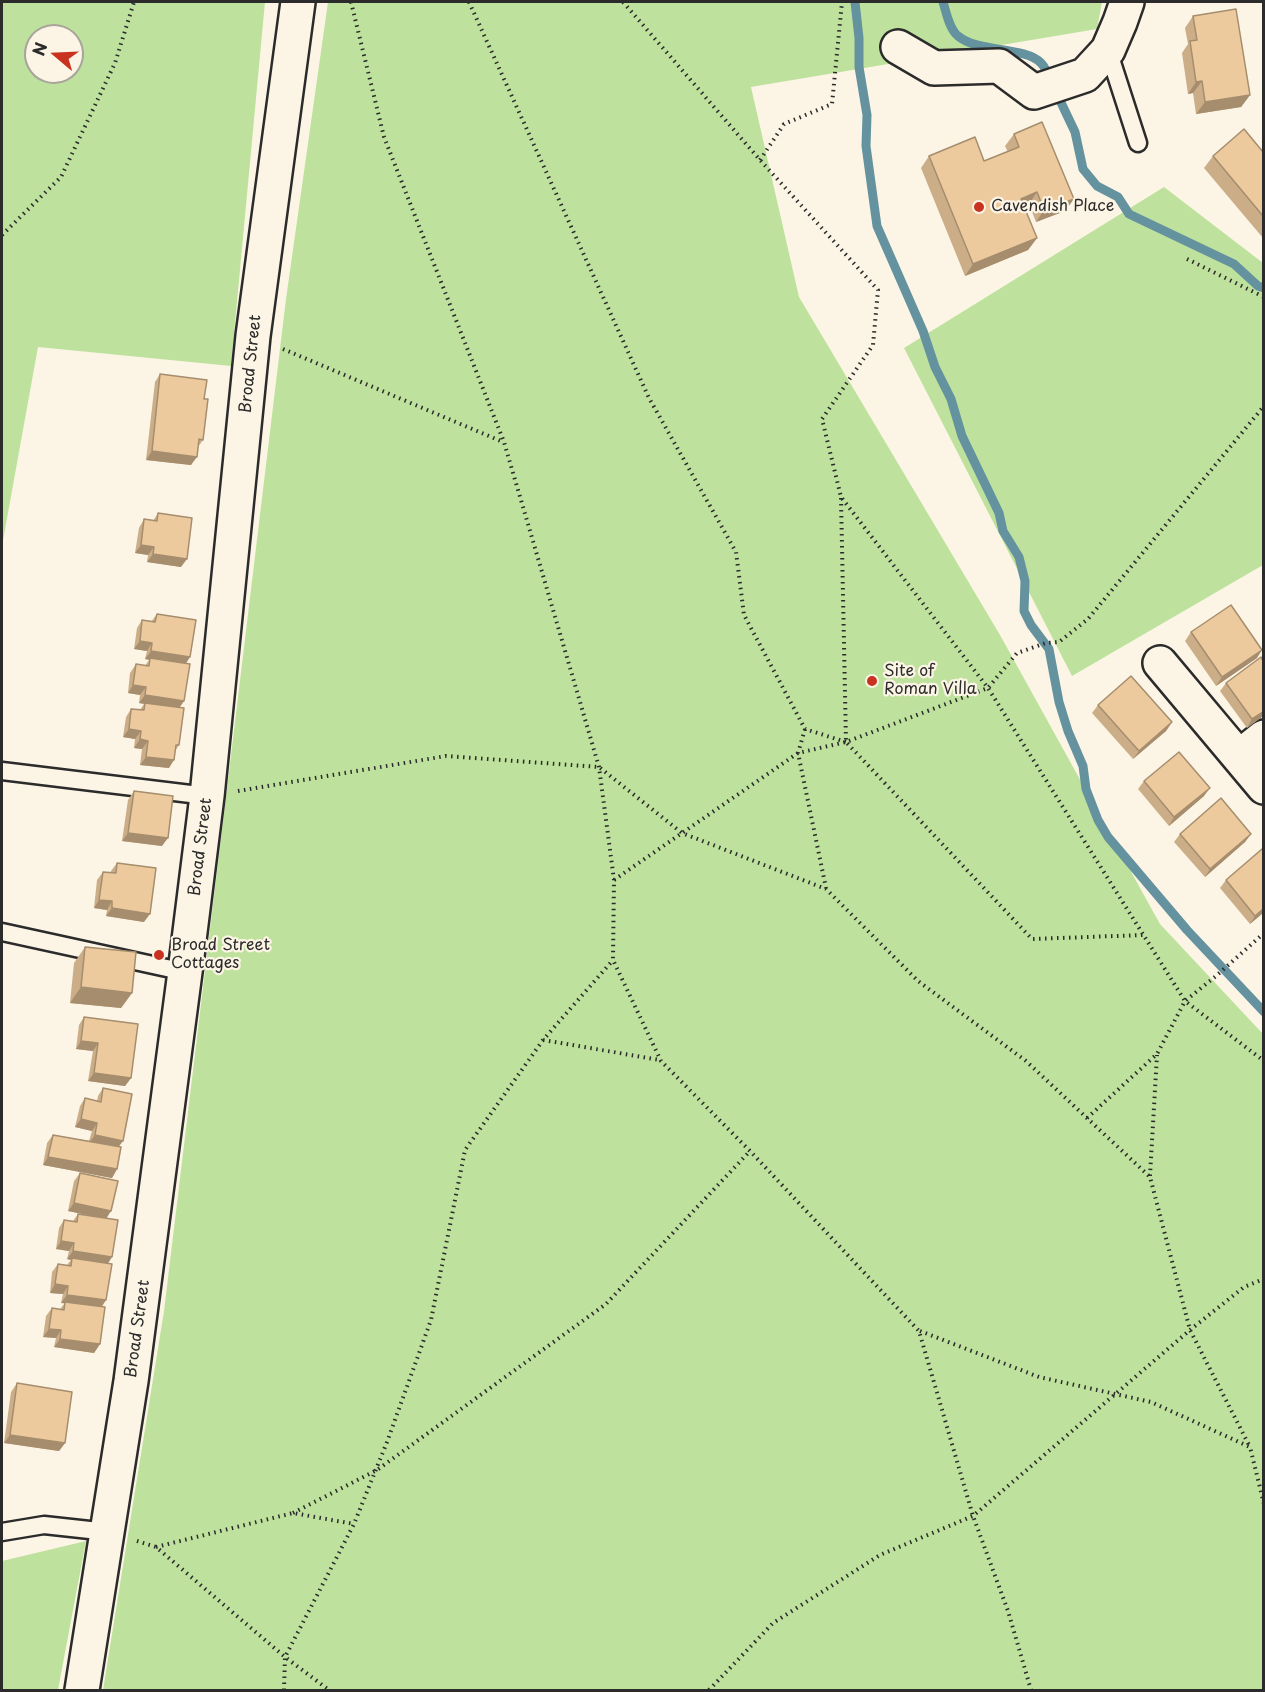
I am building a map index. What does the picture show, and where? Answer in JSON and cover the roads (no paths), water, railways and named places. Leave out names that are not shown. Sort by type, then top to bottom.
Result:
[{"type":"street","name":"Broad Street","points":[[82,1690],[131,1381],[185,972],[207,796],[253,336],[298,2]]},
{"type":"street","points":[[898,47],[934,68],[999,66],[1034,92],[1085,75],[1108,50],[1127,2]]},
{"type":"street","points":[[1160,663],[1251,747],[1263,787]]},
{"type":"lane","points":[[1108,50],[1138,143]]},
{"type":"lane","points":[[2,771],[207,796]]},
{"type":"lane","points":[[2,932],[185,972]]},
{"type":"lane","points":[[2,1532],[44,1525],[108,1532]]},
{"type":"waterway","points":[[855,2],[859,67],[867,115],[866,146],[877,226],[923,331],[935,367],[951,399],[962,436],[999,513],[1003,531],[1019,557],[1025,581],[1024,611],[1031,625],[1049,649],[1059,702],[1083,766],[1086,789],[1098,820],[1108,837],[1187,930],[1264,1012]]},
{"type":"waterway","points":[[943,2],[950,25],[958,36],[977,45],[1013,51],[1033,58],[1042,65],[1050,79]]},
{"type":"waterway","points":[[1056,92],[1075,132],[1083,169],[1097,186],[1118,197],[1129,214],[1234,264],[1258,286],[1264,288]]},
{"type":"place","name":"Cavendish Place","points":[[979,207]]},
{"type":"place","name":"Site of Roman Villa","points":[[872,681]]},
{"type":"place","name":"Broad Street Cottages","points":[[159,955]]}]
